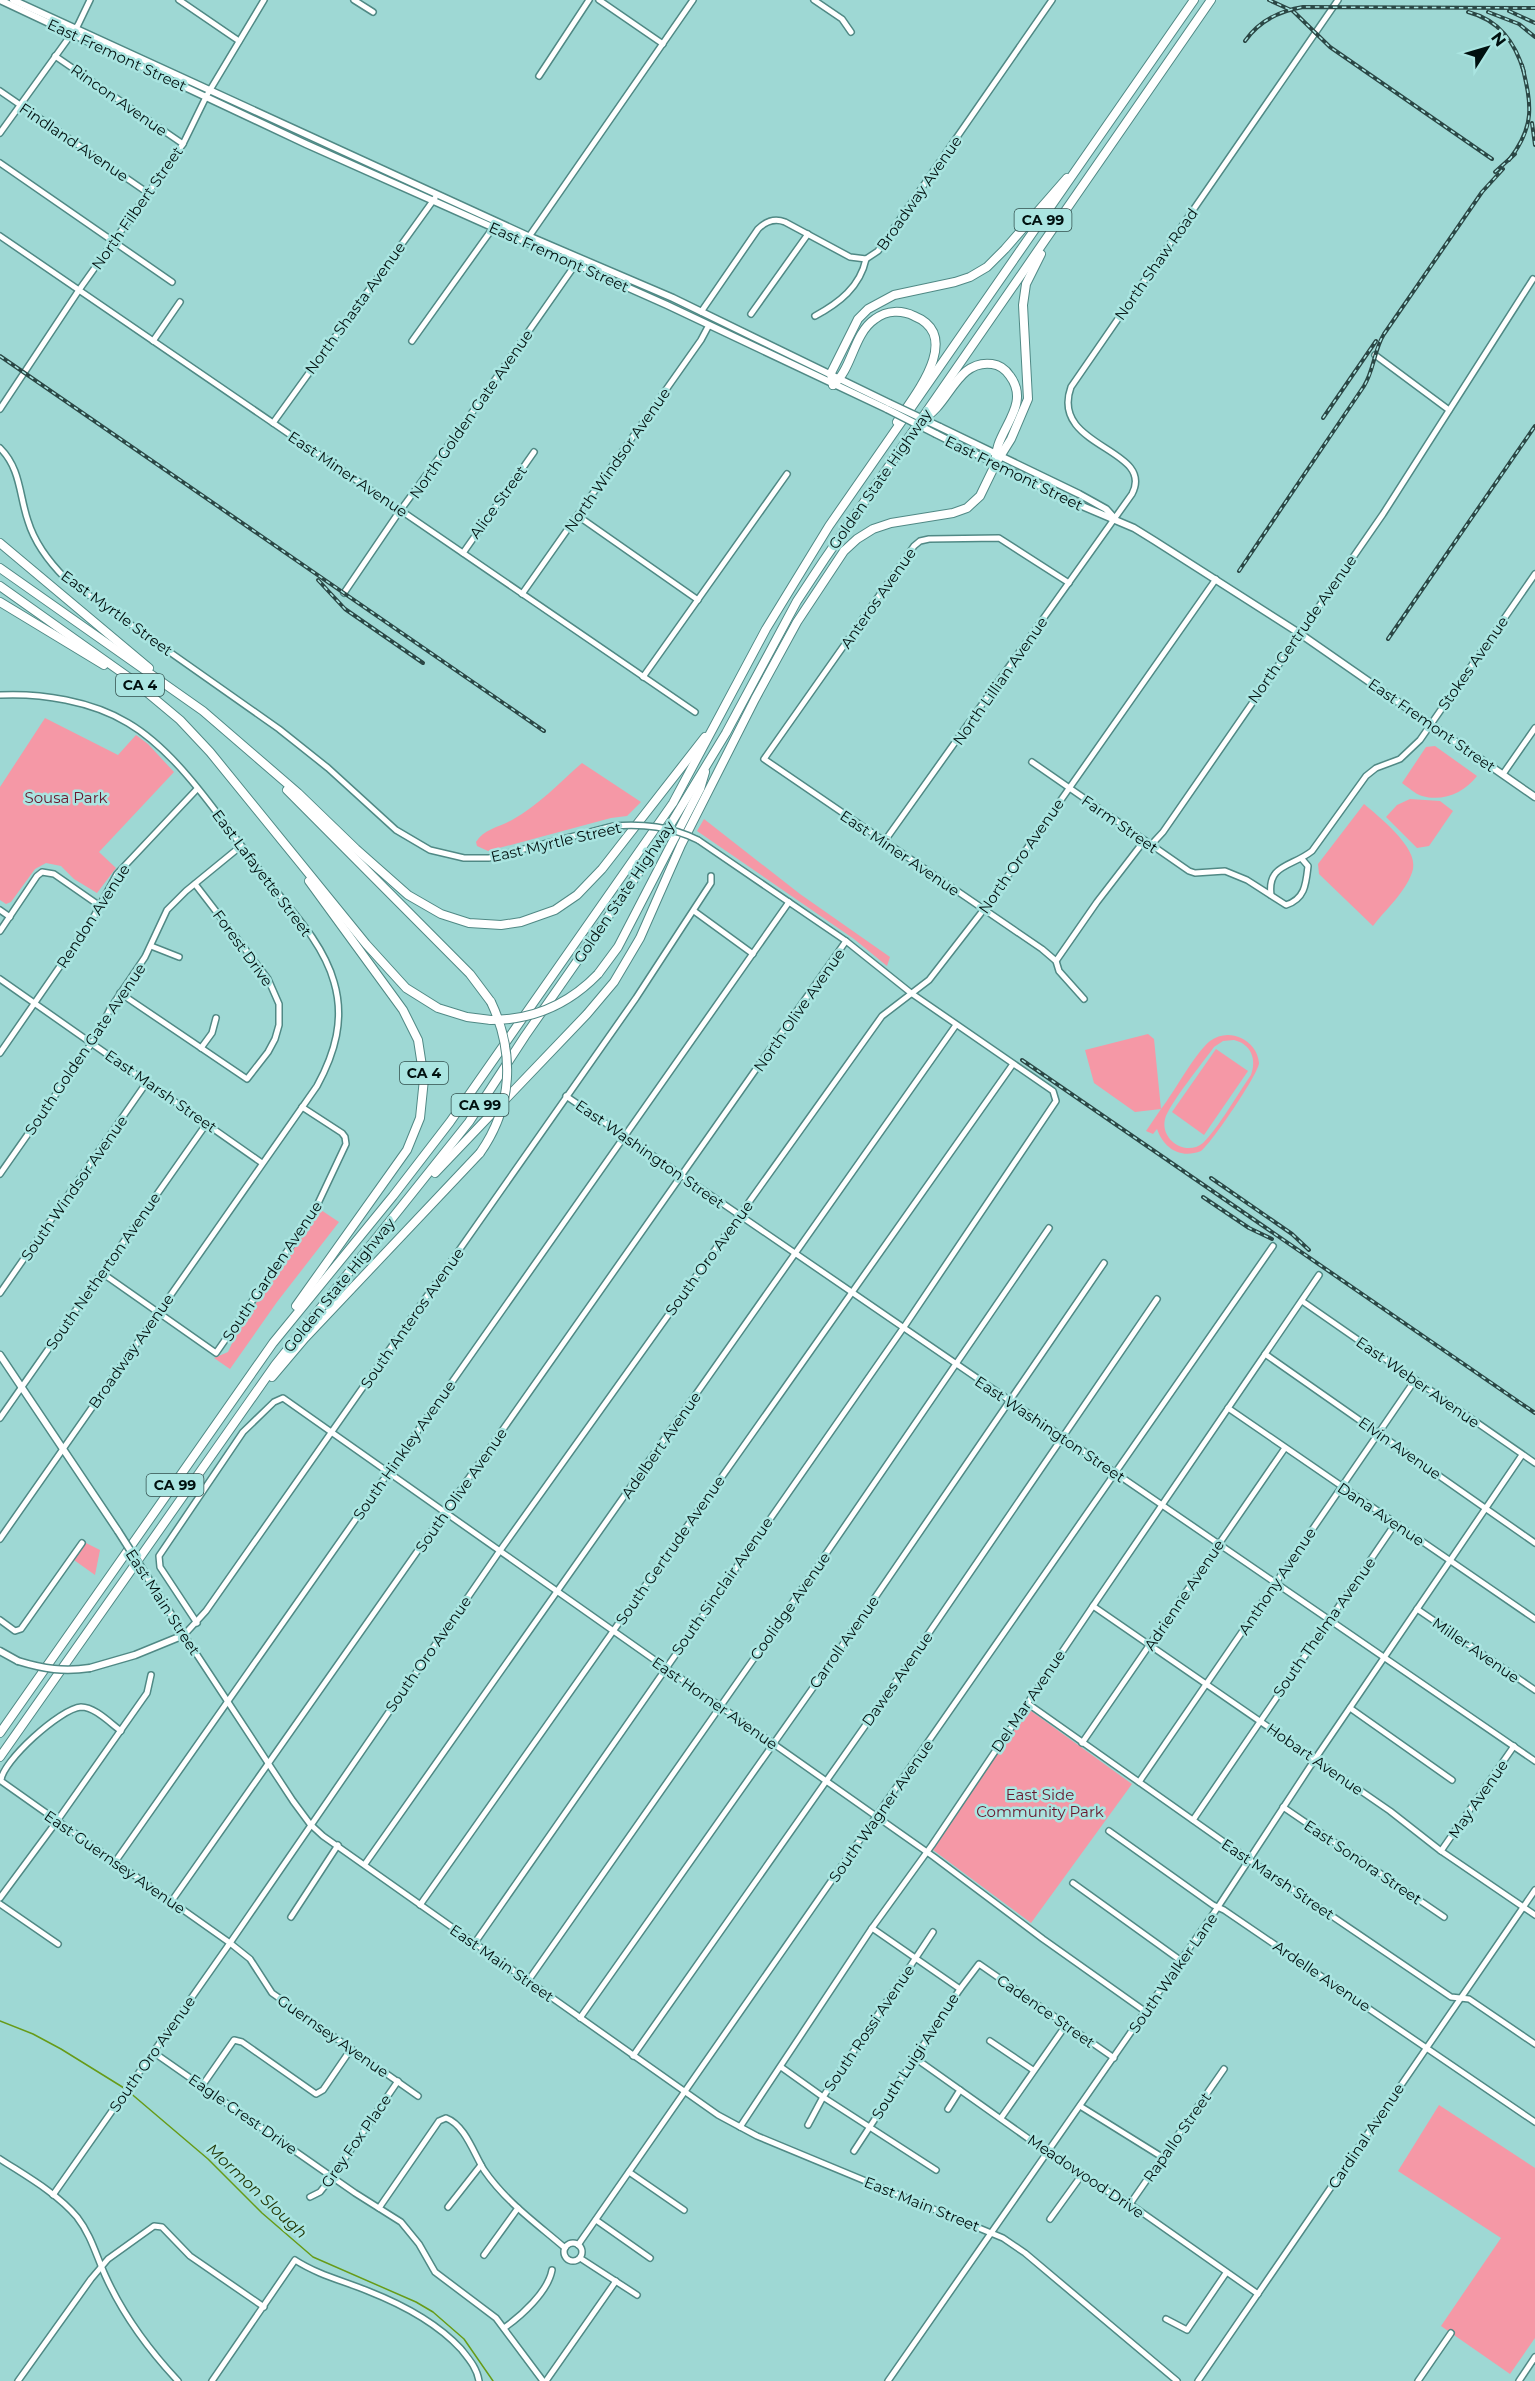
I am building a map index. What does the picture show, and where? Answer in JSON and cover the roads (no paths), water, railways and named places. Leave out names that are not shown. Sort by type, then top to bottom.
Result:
[{"type":"highway","name":"Golden State Highway","points":[[0,1733],[273,1342],[393,1196],[450,1122],[673,803],[766,629],[829,526],[891,440],[1194,0]]},
{"type":"highway","name":"Golden State Highway","points":[[0,1757],[226,1433],[295,1340],[469,1122],[658,845],[726,733],[797,601],[1210,0]]},
{"type":"highway","points":[[833,385],[831,373],[858,319],[868,309],[894,296],[956,282],[987,267],[1090,152]]},
{"type":"highway","points":[[998,454],[1028,399],[1022,319],[1024,292],[1034,267],[1071,202]]},
{"type":"highway","points":[[833,385],[841,378],[867,327],[877,317],[891,312],[905,312],[919,318],[930,328],[935,338],[935,357],[922,383],[896,424],[891,440]]},
{"type":"highway","points":[[428,1175],[434,1174],[587,1014],[614,982],[640,938],[681,844],[755,699],[797,622],[844,550],[873,529],[891,523],[953,513],[967,508],[980,496],[996,463],[1018,396],[1012,379],[998,365],[973,366],[961,376],[930,416],[920,420]]},
{"type":"highway","points":[[0,543],[192,704]]},
{"type":"highway","name":"CA 4","points":[[0,568],[192,704],[262,762],[470,974],[491,1002],[504,1037],[508,1074],[500,1117],[480,1153],[305,1338],[226,1433]]},
{"type":"highway","name":"CA 4","points":[[0,586],[148,692],[195,736],[256,810],[403,1010],[418,1040],[424,1079],[420,1118],[407,1150],[273,1342]]},
{"type":"highway","points":[[0,602],[148,692]]},
{"type":"highway","points":[[262,762],[356,849],[419,903],[441,914],[469,923],[511,924],[555,910],[586,886],[648,813],[717,721]]},
{"type":"highway","points":[[256,810],[366,944],[406,988],[438,1008],[467,1017],[491,1020],[521,1018],[550,1009],[576,994],[598,974],[618,946],[700,789],[710,758]]},
{"type":"main road","name":"East Fremont Street","points":[[0,0],[74,31]]},
{"type":"main road","name":"East Fremont Street","points":[[13,0],[207,94],[495,225],[713,317],[841,378],[888,406]]},
{"type":"main road","name":"East Fremont Street","points":[[527,239],[575,265],[709,325],[833,385],[888,406],[938,430],[998,454],[1106,508],[1115,519]]},
{"type":"main road","points":[[709,325],[713,317]]},
{"type":"main road","name":"East Fremont Street","points":[[938,430],[1068,500],[1134,528],[1299,633],[1535,797]]},
{"type":"main road","name":"East Main Street","points":[[0,1355],[184,1635]]},
{"type":"main road","points":[[0,1651],[18,1661],[68,1671],[90,1668],[135,1655],[184,1635]]},
{"type":"street","points":[[0,133],[74,31],[90,0]]},
{"type":"street","points":[[179,0],[240,41]]},
{"type":"street","name":"North Filbert Street","points":[[0,409],[79,290],[183,144],[207,94],[264,0]]},
{"type":"street","points":[[354,0],[373,12]]},
{"type":"street","points":[[539,76],[589,0]]},
{"type":"street","points":[[599,0],[663,44]]},
{"type":"street","points":[[527,239],[693,0]]},
{"type":"street","points":[[814,0],[842,20],[851,32]]},
{"type":"street","name":"Broadway Avenue","points":[[701,312],[764,224],[775,220],[782,220],[850,257],[866,259],[874,255],[884,245],[1052,0]]},
{"type":"street","name":"North Shaw Road","points":[[1115,519],[1135,490],[1134,473],[1127,463],[1082,433],[1073,424],[1067,405],[1071,387],[1338,0]]},
{"type":"street","name":"Rincon Avenue","points":[[55,56],[183,144]]},
{"type":"street","name":"Findland Avenue","points":[[0,91],[148,193]]},
{"type":"street","points":[[0,163],[172,282]]},
{"type":"street","name":"North Shasta Avenue","points":[[273,423],[435,197]]},
{"type":"street","points":[[412,341],[495,225]]},
{"type":"street","points":[[751,314],[808,234]]},
{"type":"street","name":"East Miner Avenue","points":[[0,236],[695,712]]},
{"type":"street","points":[[815,316],[843,299],[863,271],[866,259]]},
{"type":"street","name":"North Golden Gate Avenue","points":[[344,593],[575,265]]},
{"type":"street","name":"North Gertrude Avenue","points":[[1151,845],[1163,832],[1383,514],[1533,279]]},
{"type":"street","points":[[153,341],[180,302]]},
{"type":"street","name":"North Windsor Avenue","points":[[522,594],[709,325]]},
{"type":"street","points":[[1375,355],[1449,410]]},
{"type":"street","name":"East Myrtle Street","points":[[0,448],[10,459],[17,473],[27,520],[37,543],[64,577],[279,729],[407,838],[430,850],[448,855],[464,858],[489,858],[613,826],[649,825],[689,835],[846,941],[911,993],[1053,1092],[1056,1098]]},
{"type":"street","name":"Alice Street","points":[[463,553],[534,452]]},
{"type":"street","points":[[643,676],[787,474]]},
{"type":"street","points":[[578,516],[698,600]]},
{"type":"street","name":"North Lillian Avenue","points":[[884,842],[1115,519]]},
{"type":"street","name":"Anteros Avenue","points":[[764,759],[914,546],[920,541],[999,538],[1069,583]]},
{"type":"street","name":"Stokes Avenue","points":[[1270,895],[1269,881],[1272,875],[1312,851],[1366,776],[1376,768],[1408,754],[1535,574]]},
{"type":"street","name":"North Oro Avenue","points":[[809,1118],[882,1016],[929,980],[983,910],[1216,579]]},
{"type":"street","name":"East Lafayette Street","points":[[0,695],[57,700],[89,707],[116,717],[155,742],[197,789],[319,949],[331,972],[337,992],[339,1019],[334,1050],[327,1069],[262,1162]]},
{"type":"street","points":[[1503,774],[1535,728]]},
{"type":"street","name":"East Miner Avenue","points":[[764,759],[1036,945],[1056,961],[1059,971],[1084,999]]},
{"type":"street","name":"Farm Street","points":[[1032,762],[1179,864]]},
{"type":"street","name":"Rendon Avenue","points":[[0,1053],[100,906],[117,874],[197,789]]},
{"type":"street","points":[[1056,961],[1097,902],[1144,841]]},
{"type":"street","name":"South Golden Gate Avenue","points":[[0,1174],[92,1043],[120,993],[151,946],[167,910],[242,846]]},
{"type":"street","name":"Stokes Avenue","points":[[1179,864],[1192,873],[1225,871],[1247,880],[1286,905],[1297,901],[1303,895],[1312,851]]},
{"type":"street","points":[[1302,859],[1308,866]]},
{"type":"street","points":[[0,931],[37,876],[47,872],[54,874],[100,906]]},
{"type":"street","name":"South Anteros Avenue","points":[[184,1635],[197,1623],[636,998],[711,883],[711,876]]},
{"type":"street","name":"Forest Drive","points":[[195,884],[268,979],[279,1004],[279,1025],[275,1039],[268,1052],[246,1079],[201,1048]]},
{"type":"street","name":"South Hinkley Avenue","points":[[115,1862],[789,902]]},
{"type":"street","points":[[0,910],[10,917]]},
{"type":"street","points":[[694,910],[753,954]]},
{"type":"street","name":"North Olive Avenue","points":[[751,1078],[846,941]]},
{"type":"street","points":[[151,946],[179,957]]},
{"type":"street","name":"East Marsh Street","points":[[0,979],[262,1162]]},
{"type":"street","points":[[120,993],[201,1048],[212,1033],[216,1018]]},
{"type":"street","name":"Adelbert Avenue","points":[[365,1864],[956,1025]]},
{"type":"street","name":"South Gertrude Avenue","points":[[420,1905],[1013,1064]]},
{"type":"street","name":"South Olive Avenue","points":[[171,1902],[751,1078]]},
{"type":"street","name":"South Windsor Avenue","points":[[0,1293],[147,1082]]},
{"type":"street","name":"East Washington Street","points":[[566,1096],[1535,1761]]},
{"type":"street","name":"South Sinclair Avenue","points":[[474,1944],[903,1328],[1055,1104],[1056,1098]]},
{"type":"street","name":"South Garden Avenue","points":[[158,1311],[216,1353],[313,1214],[346,1144],[342,1133],[302,1107]]},
{"type":"street","name":"South Oro Avenue","points":[[53,2195],[230,1943],[499,1552],[809,1118]]},
{"type":"street","name":"South Netherton Avenue","points":[[0,1418],[207,1124]]},
{"type":"street","name":"Broadway Avenue","points":[[0,1539],[262,1162]]},
{"type":"street","name":"Coolidge Avenue","points":[[528,1981],[720,1707],[1049,1228]]},
{"type":"street","name":"South Wagner Avenue","points":[[578,2245],[1273,1246]]},
{"type":"street","name":"Carroll Avenue","points":[[580,2018],[773,1744],[1104,1263]]},
{"type":"street","points":[[102,1273],[158,1311]]},
{"type":"street","name":"Del Mar Avenue","points":[[740,2127],[872,1928],[927,1852],[1319,1275]]},
{"type":"street","name":"Dawes Avenue","points":[[633,2056],[826,1781],[1157,1299]]},
{"type":"street","name":"East Weber Avenue","points":[[1302,1301],[1535,1464]]},
{"type":"street","name":"Elvin Avenue","points":[[1265,1354],[1535,1543]]},
{"type":"street","name":"Anthony Avenue","points":[[1138,1782],[1415,1380]]},
{"type":"street","name":"East Horner Avenue","points":[[197,1623],[160,1567],[159,1556],[243,1432],[274,1402],[283,1398],[927,1852],[1146,2012]]},
{"type":"street","name":"Dana Avenue","points":[[1228,1408],[1535,1619]]},
{"type":"street","name":"Adrienne Avenue","points":[[1082,1743],[1285,1448]]},
{"type":"street","name":"South Walker Lane","points":[[888,2381],[1218,1907],[1282,1807],[1522,1455]]},
{"type":"street","name":"South Thelma Avenue","points":[[1192,1820],[1395,1524]]},
{"type":"street","points":[[0,1620],[18,1631],[82,1543]]},
{"type":"street","name":"Hobart Avenue","points":[[1093,1606],[1390,1810],[1441,1851],[1535,1915]]},
{"type":"street","name":"Miller Avenue","points":[[1418,1609],[1535,1690]]},
{"type":"street","name":"East Main Street","points":[[184,1635],[310,1824],[474,1944],[685,2092],[740,2127],[992,2233],[1025,2253],[1177,2381]]},
{"type":"street","points":[[0,1898],[147,1693],[151,1676]]},
{"type":"street","name":"East Marsh Street","points":[[1027,1702],[1248,1859],[1451,1996],[1469,1999],[1535,2044]]},
{"type":"street","points":[[1,1781],[4,1771],[35,1735],[56,1719],[80,1707],[95,1712],[121,1731]]},
{"type":"street","points":[[1350,1708],[1452,1780]]},
{"type":"street","name":"May Avenue","points":[[1441,1851],[1514,1746]]},
{"type":"street","name":"East Guernsey Avenue","points":[[1,1781],[230,1943]]},
{"type":"street","name":"East Sonora Street","points":[[1282,1807],[1444,1917]]},
{"type":"street","name":"Ardelle Avenue","points":[[1108,1831],[1535,2121]]},
{"type":"street","points":[[291,1917],[338,1845]]},
{"type":"street","points":[[1073,1884],[1180,1960]]},
{"type":"street","name":"Cardinal Avenue","points":[[1198,2381],[1535,1890]]},
{"type":"street","points":[[0,1904],[58,1944]]},
{"type":"street","points":[[872,1928],[960,1989]]},
{"type":"street","name":"South Rossi Avenue","points":[[808,2125],[822,2097],[933,1932]]},
{"type":"street","name":"Guernsey Avenue","points":[[230,1943],[250,1959],[272,1993],[418,2096]]},
{"type":"street","name":"South Luigi Avenue","points":[[854,2151],[960,1989],[979,1964]]},
{"type":"street","name":"Cadence Street","points":[[979,1964],[1114,2058]]},
{"type":"street","points":[[1001,2118],[1066,2025]]},
{"type":"street","points":[[202,2086],[234,2040],[242,2042],[316,2094],[323,2090],[351,2049]]},
{"type":"street","points":[[990,2041],[1033,2070]]},
{"type":"street","name":"Eagle Crest Drive","points":[[153,2052],[407,2227],[440,2277],[492,2314],[545,2381]]},
{"type":"street","name":"Meadowood Drive","points":[[915,2058],[1081,2176],[1130,2204],[1258,2294]]},
{"type":"street","points":[[781,2067],[822,2097],[936,2170]]},
{"type":"street","name":"Rapallo Street","points":[[1130,2204],[1224,2069]]},
{"type":"street","name":"Grey Fox Place","points":[[310,2197],[320,2192],[332,2177],[398,2081]]},
{"type":"street","points":[[948,2109],[960,2090]]},
{"type":"street","points":[[1080,2106],[1162,2157]]},
{"type":"street","points":[[379,2208],[443,2119],[450,2120],[458,2127],[494,2184],[565,2248]]},
{"type":"street","points":[[0,2158],[64,2204],[85,2229],[116,2297],[136,2331],[178,2381]]},
{"type":"street","points":[[448,2207],[481,2165]]},
{"type":"street","points":[[629,2172],[684,2210]]},
{"type":"street","points":[[1050,2219],[1081,2176]]},
{"type":"street","points":[[484,2255],[518,2208]]},
{"type":"street","points":[[597,2220],[650,2258]]},
{"type":"street","points":[[18,2381],[108,2259],[152,2227],[159,2226],[190,2256],[264,2307]]},
{"type":"street","points":[[565,2248],[573,2243],[578,2245],[582,2253],[580,2258]]},
{"type":"street","points":[[565,2248],[564,2253],[567,2258],[572,2261],[580,2258]]},
{"type":"street","points":[[580,2258],[637,2295]]},
{"type":"street","points":[[212,2381],[296,2260],[321,2274],[370,2291],[420,2316],[458,2346],[474,2366],[479,2381]]},
{"type":"street","points":[[504,2328],[528,2309],[552,2270]]},
{"type":"street","points":[[1166,2319],[1187,2330],[1226,2273]]},
{"type":"street","points":[[545,2381],[616,2281]]},
{"type":"street","points":[[1418,2381],[1451,2333]]},
{"type":"street","points":[[1519,2381],[1535,2357]]},
{"type":"waterway","name":"Mormon Slough","points":[[0,2021],[33,2034],[61,2049],[124,2088]]},
{"type":"waterway","name":"Mormon Slough","points":[[128,2091],[208,2159],[262,2213],[313,2257],[416,2302],[433,2312],[464,2339],[493,2381]]},
{"type":"railway","points":[[1269,0],[1293,11],[1330,47],[1492,159]]},
{"type":"railway","points":[[1245,41],[1270,18],[1303,7],[1535,8]]},
{"type":"railway","points":[[1509,11],[1535,23]]},
{"type":"railway","points":[[1468,12],[1489,21],[1504,34],[1516,51],[1524,72]]},
{"type":"railway","points":[[1488,12],[1519,24],[1535,37]]},
{"type":"railway","points":[[1509,160],[1523,137],[1529,115],[1528,92],[1522,65]]},
{"type":"railway","points":[[1532,123],[1535,145]]},
{"type":"railway","points":[[1495,172],[1515,154]]},
{"type":"railway","points":[[1239,571],[1364,386],[1384,334],[1482,192],[1503,169]]},
{"type":"railway","points":[[1323,418],[1376,341]]},
{"type":"railway","points":[[0,356],[544,731]]},
{"type":"railway","points":[[1388,639],[1535,426]]},
{"type":"railway","points":[[318,580],[345,609],[423,663]]},
{"type":"railway","points":[[1022,1060],[1535,1413]]},
{"type":"railway","points":[[1211,1178],[1292,1234],[1309,1250]]},
{"type":"railway","points":[[1203,1197],[1249,1228],[1272,1239]]},
{"type":"park label","name":"Sousa Park","points":[[66,797]]},
{"type":"park label","name":"East Side Community Park","points":[[1040,1802]]}]
